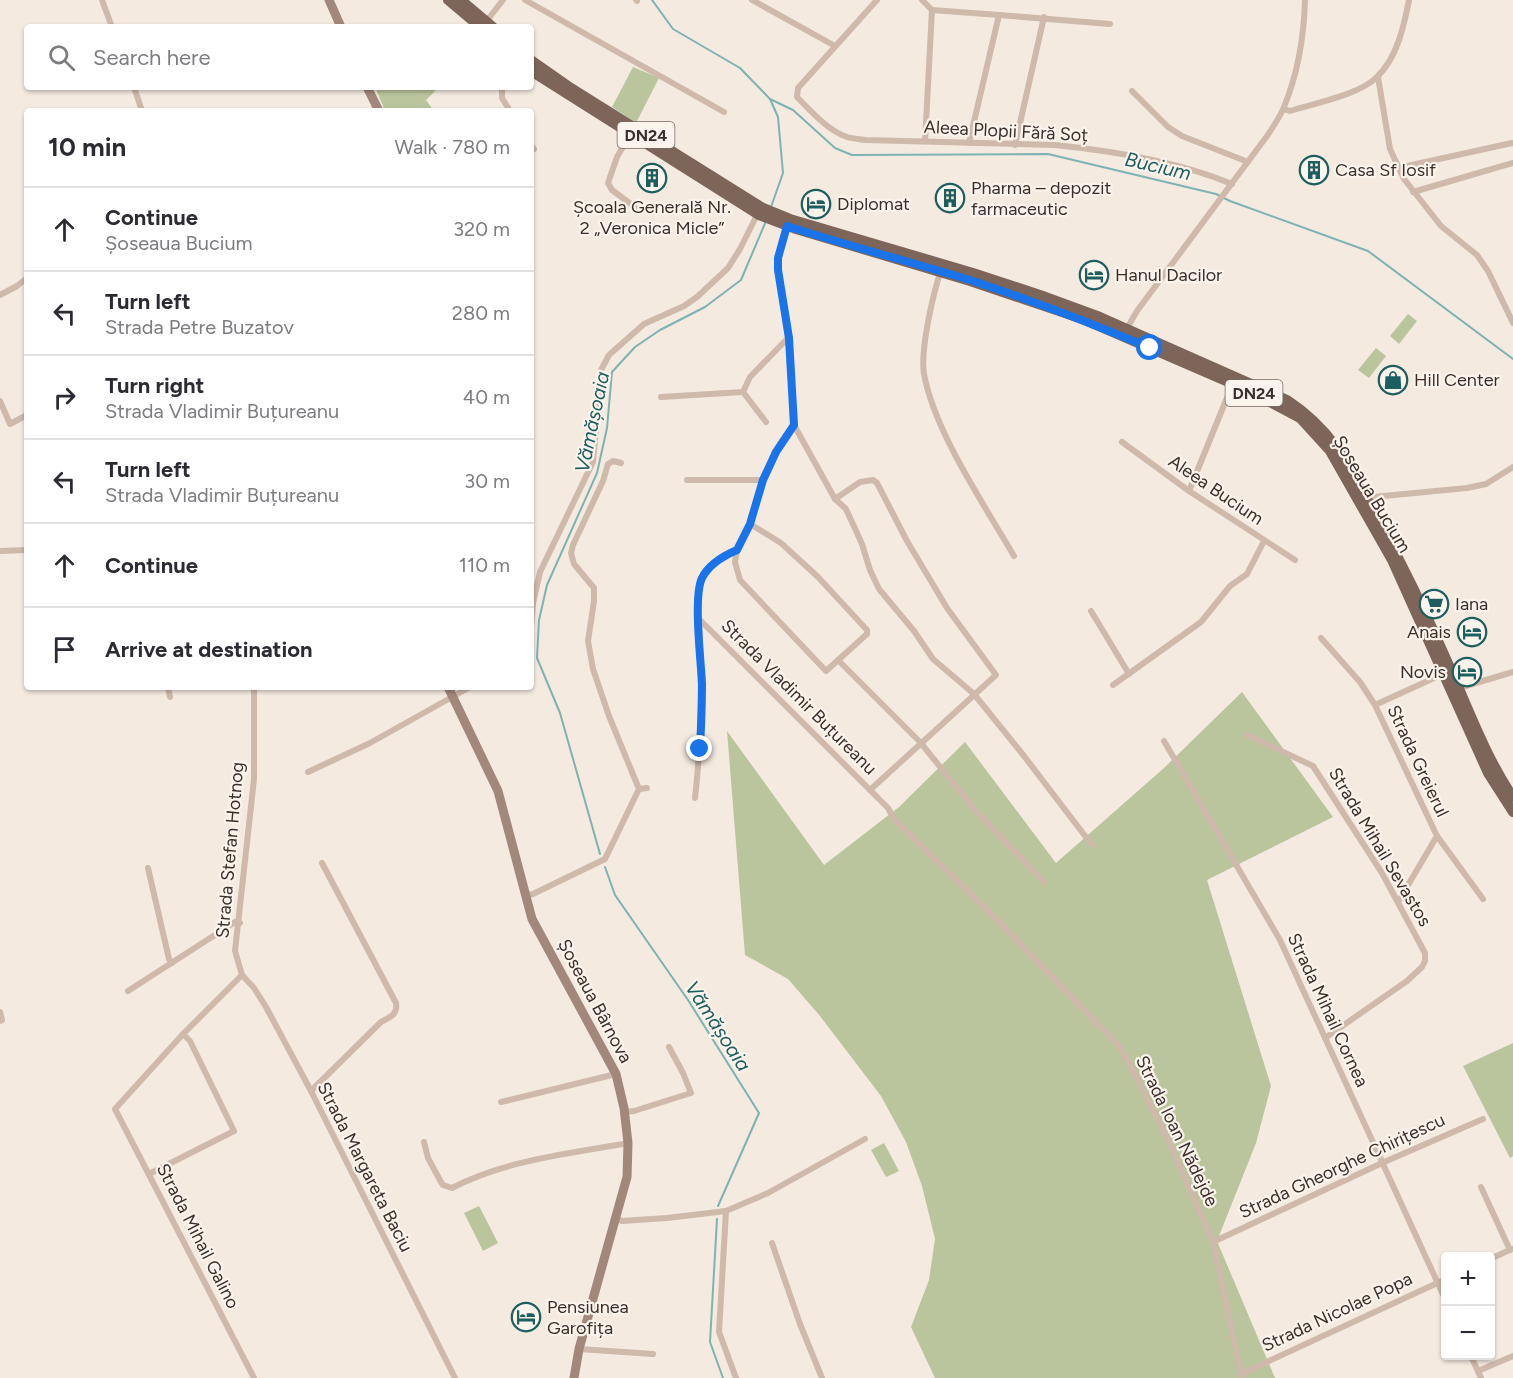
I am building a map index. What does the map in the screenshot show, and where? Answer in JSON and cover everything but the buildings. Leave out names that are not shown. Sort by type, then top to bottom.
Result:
[{"type":"main road","points":[[329,0],[340,24]]},
{"type":"main road","points":[[448,0],[482,24]]},
{"type":"main road","points":[[461,0],[483,24]]},
{"type":"main road","name":"Șoseaua Bucium","points":[[534,62],[760,211]]},
{"type":"main road","name":"Șoseaua Bucium","points":[[534,73],[630,135],[760,211],[785,222],[1040,295],[1234,380],[1287,400],[1306,412],[1321,426],[1354,472],[1364,502],[1399,555],[1488,773],[1513,812]]},
{"type":"main road","points":[[368,90],[378,108]]},
{"type":"main road","name":"Șoseaua Bucium","points":[[1448,672],[1459,688],[1496,768],[1513,797]]},
{"type":"main road","name":"Șoseaua Bârnova","points":[[451,691],[498,791],[532,919],[616,1074],[624,1112],[627,1177],[579,1349],[574,1378]]},
{"type":"street","points":[[102,0],[111,24]]},
{"type":"street","points":[[486,24],[503,0]]},
{"type":"street","points":[[525,0],[724,112]]},
{"type":"street","points":[[752,0],[835,46],[877,0]]},
{"type":"street","points":[[922,0],[932,10],[1044,17],[1110,24]]},
{"type":"street","points":[[1125,332],[1284,109],[1297,66],[1305,0]]},
{"type":"street","points":[[1284,109],[1290,111],[1350,92],[1378,77],[1397,45],[1404,26],[1409,0]]},
{"type":"street","points":[[925,141],[932,10]]},
{"type":"street","points":[[969,143],[999,15]]},
{"type":"street","points":[[1014,144],[1044,17]]},
{"type":"street","name":"Aleea Plopii Fără Soț","points":[[835,46],[798,88],[797,96],[833,129],[847,137],[866,140],[1080,148],[1179,166],[1209,174],[1232,184]]},
{"type":"street","points":[[1378,77],[1389,141],[1398,168],[1413,192],[1441,226],[1477,255],[1488,271],[1513,323]]},
{"type":"street","points":[[135,90],[141,108]]},
{"type":"street","points":[[502,90],[502,98],[508,108]]},
{"type":"street","points":[[1132,91],[1168,127],[1182,136],[1248,162]]},
{"type":"street","points":[[630,135],[617,157],[608,183],[612,190],[640,211]]},
{"type":"street","points":[[1398,168],[1512,143]]},
{"type":"street","points":[[1413,192],[1513,163]]},
{"type":"street","points":[[534,599],[540,572],[593,462],[601,369],[609,355],[644,324],[684,306],[697,297],[728,268],[760,211]]},
{"type":"street","points":[[785,222],[778,258],[789,338],[794,425],[835,499],[846,509],[879,589],[914,631],[933,659],[974,694],[1092,846]]},
{"type":"street","points":[[941,268],[927,328],[924,373],[949,443],[1014,556]]},
{"type":"street","points":[[0,295],[24,280]]},
{"type":"street","points":[[743,392],[750,377],[789,338]]},
{"type":"street","points":[[1189,490],[1234,380]]},
{"type":"street","points":[[661,398],[743,392]]},
{"type":"street","points":[[743,392],[766,422]]},
{"type":"street","points":[[0,401],[10,424],[24,417]]},
{"type":"street","points":[[750,524],[782,543],[865,625],[867,634],[826,671],[740,580],[735,562],[737,550],[750,524],[763,480],[776,452],[794,425]]},
{"type":"street","name":"Aleea Bucium","points":[[1122,442],[1264,541],[1296,560]]},
{"type":"street","points":[[525,896],[605,859],[643,788],[609,716],[593,669],[588,641],[594,588],[573,564],[572,553],[573,545],[603,481],[608,464],[613,461],[621,463]]},
{"type":"street","points":[[1364,502],[1373,497],[1467,488],[1486,484],[1513,467]]},
{"type":"street","points":[[687,480],[763,480]]},
{"type":"street","points":[[835,499],[860,482],[873,480],[877,483],[907,541],[947,608],[996,675],[870,790]]},
{"type":"street","points":[[1113,685],[1195,627],[1208,615],[1230,586],[1247,574],[1264,541]]},
{"type":"street","points":[[0,551],[24,550]]},
{"type":"street","name":"Strada Vladimir Buțureanu","points":[[737,550],[714,562],[700,580],[697,605],[699,619],[888,808]]},
{"type":"street","points":[[1091,611],[1129,674]]},
{"type":"street","points":[[695,798],[702,696],[699,619]]},
{"type":"street","name":"Strada Greierul","points":[[1321,638],[1360,682],[1375,705],[1437,836],[1483,899]]},
{"type":"street","points":[[838,660],[920,742],[975,810],[1044,882]]},
{"type":"street","points":[[1375,705],[1448,672]]},
{"type":"street","points":[[1459,688],[1513,672]]},
{"type":"street","points":[[169,690],[170,697]]},
{"type":"street","name":"Strada Stefan Hotnog","points":[[242,975],[235,951],[240,923],[254,780],[254,690]]},
{"type":"street","points":[[308,772],[370,743],[451,691]]},
{"type":"street","name":"Strada Mihail Sevastos","points":[[1247,735],[1314,766],[1398,902],[1425,952],[1425,962],[1407,981],[1325,1038]]},
{"type":"street","name":"Strada Mihail Cornea","points":[[1164,741],[1280,940],[1441,1290]]},
{"type":"street","name":"Strada Ioan Nădejde","points":[[888,808],[894,819],[996,919],[1119,1046],[1168,1140],[1213,1242],[1241,1376]]},
{"type":"street","points":[[1398,902],[1437,836]]},
{"type":"street","points":[[311,1091],[381,1022],[394,1015],[397,1009],[396,1003],[322,863]]},
{"type":"street","points":[[148,868],[169,959],[172,963]]},
{"type":"street","points":[[128,991],[235,922],[240,923]]},
{"type":"street","points":[[149,1174],[234,1131],[190,1041],[183,1034],[242,975]]},
{"type":"street","name":"Strada Margareta Baciu","points":[[242,975],[266,1007],[311,1091],[455,1378]]},
{"type":"street","points":[[0,1012],[2,1020],[0,1021]]},
{"type":"street","name":"Strada Mihail Galino","points":[[183,1034],[115,1109],[254,1378]]},
{"type":"street","points":[[624,1112],[691,1093],[669,1047]]},
{"type":"street","points":[[501,1102],[616,1074]]},
{"type":"street","name":"Strada Gheorghe Chirițescu","points":[[1213,1242],[1382,1163],[1483,1119]]},
{"type":"street","points":[[617,1219],[622,1221],[667,1218],[726,1211],[768,1193],[865,1139]]},
{"type":"street","points":[[424,1142],[428,1158],[441,1182],[452,1188],[478,1175],[531,1160],[627,1143]]},
{"type":"street","points":[[1481,1187],[1512,1249],[1495,1257]]},
{"type":"street","points":[[726,1211],[719,1332],[736,1378]]},
{"type":"street","points":[[772,1243],[800,1324],[822,1378]]},
{"type":"street","name":"Strada Nicolae Popa","points":[[1241,1376],[1441,1281]]},
{"type":"street","points":[[579,1349],[653,1354]]},
{"type":"street","points":[[1478,1371],[1513,1356]]},
{"type":"street","points":[[1473,1360],[1481,1378]]},
{"type":"green space","points":[[633,67],[659,78],[636,123],[612,107]]},
{"type":"green space","points":[[376,90],[436,90],[426,100],[432,108],[384,108]]},
{"type":"green space","points":[[1408,314],[1417,321],[1399,344],[1390,336]]},
{"type":"green space","points":[[1376,348],[1386,356],[1369,378],[1358,370]]},
{"type":"green space","points":[[1242,692],[1333,817],[1207,880],[1271,1086],[1256,1143],[1217,1241],[1275,1378],[935,1378],[911,1327],[929,1280],[935,1239],[922,1186],[906,1142],[881,1096],[820,1016],[788,979],[745,955],[727,731],[824,865],[899,807],[965,742],[1056,863],[1164,768]]},
{"type":"green space","points":[[1513,1043],[1513,1156],[1510,1158],[1463,1066]]},
{"type":"green space","points":[[884,1143],[899,1171],[886,1177],[871,1150]]},
{"type":"green space","points":[[479,1206],[498,1243],[483,1251],[464,1213]]},
{"type":"waterway","name":"Vămășoaia","points":[[652,0],[673,29],[740,68],[770,99],[778,117],[783,173],[771,207]]},
{"type":"waterway","name":"Bucium","points":[[770,99],[793,110],[835,148],[852,155],[1048,154],[1216,194],[1368,251],[1513,359]]},
{"type":"waterway","name":"Vămășoaia","points":[[600,854],[560,713],[537,658],[539,620],[547,585],[597,473],[607,428],[612,372],[635,347],[660,330],[705,307],[741,280],[766,221]]},
{"type":"waterway","name":"Vămășoaia","points":[[605,867],[615,895],[688,1000],[759,1113],[718,1206]]},
{"type":"waterway","name":"Vămășoaia","points":[[717,1219],[710,1342],[723,1378]]},
{"type":"place","name":"Casa Sf Iosif","points":[[1314,170]]},
{"type":"place","name":"Școala Generală Nr. 2 „Veronica Micle”","points":[[652,178]]},
{"type":"place","name":"Pharma – depozit farmaceutic","points":[[950,198]]},
{"type":"place","name":"Diplomat","points":[[816,204]]},
{"type":"place","name":"Hanul Dacilor","points":[[1094,275]]},
{"type":"place","name":"Hill Center","points":[[1393,380]]},
{"type":"place","name":"Iana","points":[[1434,604]]},
{"type":"place","name":"Anais","points":[[1472,632]]},
{"type":"place","name":"Novis","points":[[1467,672]]},
{"type":"place","name":"Pensiunea Garofița","points":[[526,1317]]},
{"type":"route","points":[[700,749],[702,686],[697,605],[700,580],[714,562],[737,550],[750,524],[763,480],[776,452],[794,425],[789,338],[778,270],[778,258],[787,226],[1038,303],[1150,348]]}]
